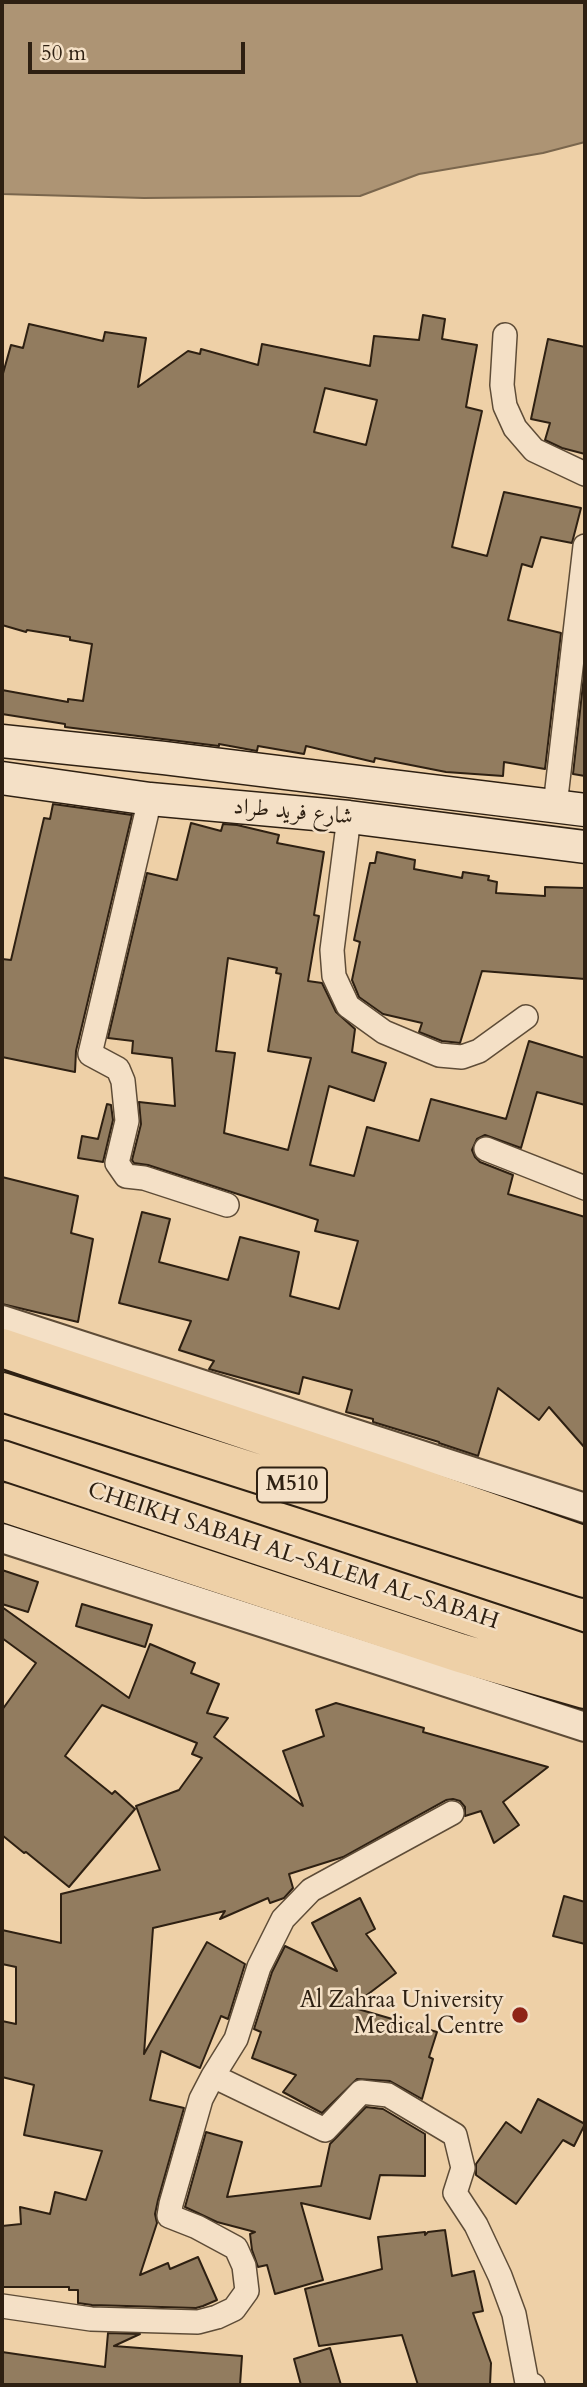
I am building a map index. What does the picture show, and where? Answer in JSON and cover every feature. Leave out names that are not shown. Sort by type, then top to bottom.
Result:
[{"type":"highway","points":[[2,1348],[399,1481],[584,1567]]},
{"type":"highway","name":"M510","points":[[2,1392],[584,1567]]},
{"type":"highway","name":"CHEIKH SABAH AL-SALEM AL-SABAH","points":[[2,1460],[577,1651]]},
{"type":"highway","points":[[2,1502],[460,1653],[585,1689]]},
{"type":"main road","name":"شارع فريد طراد","points":[[2,741],[570,808]]},
{"type":"main road","name":"شارع فريد طراد","points":[[2,778],[150,799],[349,817],[585,847]]},
{"type":"street","points":[[505,335],[502,385],[505,406],[515,428],[534,450],[585,474]]},
{"type":"street","points":[[570,808],[585,546]]},
{"type":"street","points":[[150,799],[90,1054],[118,1069],[122,1081],[127,1121],[117,1163],[126,1176],[144,1178],[228,1205]]},
{"type":"street","points":[[349,817],[332,950],[334,976],[348,1006],[384,1032],[439,1055],[461,1057],[479,1051],[526,1017]]},
{"type":"street","points":[[486,1149],[585,1188]]},
{"type":"street","points":[[2,1320],[585,1508]]},
{"type":"street","points":[[2,1538],[585,1727]]},
{"type":"street","points":[[2,2306],[92,2319],[198,2322],[217,2318],[234,2309],[247,2291],[244,2266],[236,2248],[197,2227],[169,2216],[201,2099],[236,2039],[259,1967],[283,1919],[311,1890],[452,1813]]},
{"type":"street","points":[[213,2076],[325,2130],[361,2092],[388,2095],[412,2107],[454,2135],[463,2168],[454,2193],[476,2225],[500,2276],[514,2314],[527,2383],[533,2385]]},
{"type":"shaded area","points":[[2,2],[585,2],[585,142],[543,153],[419,174],[360,196],[144,198],[2,194]]},
{"type":"building","points":[[423,315],[445,319],[442,339],[477,345],[466,407],[482,411],[452,547],[487,556],[504,492],[581,508],[572,543],[541,537],[532,567],[522,564],[508,620],[561,633],[545,769],[504,762],[503,776],[446,772],[375,758],[374,762],[306,746],[304,754],[258,746],[257,751],[219,744],[65,727],[65,724],[2,714],[2,690],[68,702],[68,699],[83,701],[92,644],[70,640],[70,637],[27,630],[26,632],[2,625],[2,377],[11,345],[23,348],[29,324],[103,341],[105,332],[146,338],[138,387],[188,351],[200,354],[201,349],[258,365],[262,344],[370,366],[374,336],[419,340]],"holes":[[[325,388],[377,400],[366,445],[314,432]]]},
{"type":"building","points":[[548,339],[585,347],[585,454],[545,440],[550,423],[531,419]]},
{"type":"building","points":[[585,666],[585,776],[573,774]]},
{"type":"building","points":[[53,804],[132,815],[76,1051],[75,1072],[2,1057],[2,959],[11,960],[44,818],[50,819]]},
{"type":"building","points":[[191,823],[221,831],[223,824],[237,825],[279,835],[277,843],[324,852],[314,915],[319,916],[308,981],[322,983],[336,1012],[355,1029],[352,1052],[386,1063],[374,1101],[329,1086],[310,1165],[354,1176],[367,1127],[419,1141],[431,1099],[506,1119],[529,1041],[585,1058],[585,1105],[537,1092],[521,1148],[485,1135],[477,1139],[472,1150],[480,1162],[513,1175],[508,1194],[585,1217],[585,1448],[549,1407],[539,1420],[498,1388],[478,1456],[346,1412],[352,1390],[303,1377],[299,1394],[209,1369],[214,1361],[179,1350],[191,1321],[119,1303],[142,1212],[170,1219],[159,1262],[228,1280],[240,1237],[299,1252],[290,1296],[339,1309],[358,1241],[315,1231],[318,1220],[148,1165],[134,1163],[132,1160],[141,1124],[139,1102],[175,1106],[172,1058],[132,1053],[133,1041],[108,1038],[147,873],[177,880]],"holes":[[[228,958],[277,968],[276,973],[281,974],[268,1051],[311,1058],[288,1150],[224,1133],[235,1053],[216,1051]]]},
{"type":"building","points":[[377,852],[415,860],[414,869],[462,878],[463,872],[489,876],[488,880],[497,882],[496,893],[545,896],[545,887],[585,888],[585,979],[482,971],[460,1043],[442,1041],[419,1032],[422,1023],[383,1014],[359,997],[352,980],[360,942],[354,940],[370,863],[375,863]]},
{"type":"building","points":[[107,1104],[111,1105],[113,1120],[103,1162],[78,1158],[82,1136],[98,1139]]},
{"type":"building","points":[[2,1177],[78,1196],[71,1233],[93,1239],[78,1322],[2,1304]]},
{"type":"building","points":[[2,1570],[38,1582],[28,1612],[2,1604]]},
{"type":"building","points":[[82,1604],[152,1625],[145,1647],[76,1626]]},
{"type":"building","points":[[2,1607],[129,1698],[150,1644],[195,1663],[191,1673],[219,1684],[207,1713],[228,1718],[214,1737],[303,1806],[283,1751],[324,1736],[316,1710],[336,1703],[424,1728],[423,1732],[548,1767],[503,1802],[519,1825],[494,1843],[481,1811],[465,1816],[465,1807],[460,1801],[446,1800],[343,1857],[289,1874],[293,1888],[284,1898],[270,1903],[268,1898],[220,1919],[225,1911],[153,1928],[144,2054],[207,1942],[245,1964],[228,2019],[221,2016],[200,2068],[161,2051],[150,2100],[184,2108],[158,2200],[155,2214],[157,2223],[140,2275],[168,2263],[170,2269],[198,2257],[217,2300],[196,2308],[92,2305],[78,2303],[78,2290],[69,2290],[69,2287],[2,2287],[2,2226],[21,2224],[20,2207],[50,2214],[55,2192],[86,2200],[102,2151],[24,2135],[34,2085],[2,2077],[2,2021],[16,2024],[16,1967],[2,1964],[2,1930],[61,1943],[61,1894],[160,1870],[136,1806],[179,1790],[202,1758],[192,1754],[197,1743],[102,1705],[65,1756],[112,1794],[115,1791],[135,1809],[69,1887],[2,1835],[2,1710],[36,1663],[2,1638]]},
{"type":"building","points":[[564,1896],[585,1902],[585,1944],[553,1936]]},
{"type":"building","points":[[360,1898],[375,1929],[366,1934],[396,1973],[351,2007],[437,2032],[429,2057],[433,2059],[422,2099],[390,2081],[357,2079],[322,2113],[283,2092],[296,2075],[252,2058],[261,2032],[254,2029],[272,1972],[285,1946],[337,1971],[312,1923]]},
{"type":"building","points":[[538,2099],[585,2124],[574,2146],[563,2140],[516,2204],[476,2175],[476,2164],[506,2122],[521,2133]]},
{"type":"building","points":[[366,2107],[383,2109],[425,2134],[425,2176],[380,2175],[370,2219],[301,2203],[323,2280],[275,2294],[267,2265],[258,2267],[252,2250],[250,2234],[255,2232],[217,2222],[185,2207],[206,2132],[242,2142],[227,2197],[321,2186],[330,2144]]},
{"type":"building","points":[[445,2230],[452,2276],[474,2271],[483,2311],[473,2313],[491,2363],[490,2385],[418,2385],[402,2335],[319,2346],[305,2289],[382,2269],[378,2237],[425,2232],[425,2235],[428,2232]]},
{"type":"building","points":[[108,2333],[140,2334],[114,2346],[242,2356],[240,2385],[2,2385],[2,2352],[105,2367]]},
{"type":"building","points":[[330,2348],[341,2385],[301,2385],[294,2359]]},
{"type":"place","name":"Al Zahraa University Medical Centre","points":[[520,2015]]}]
